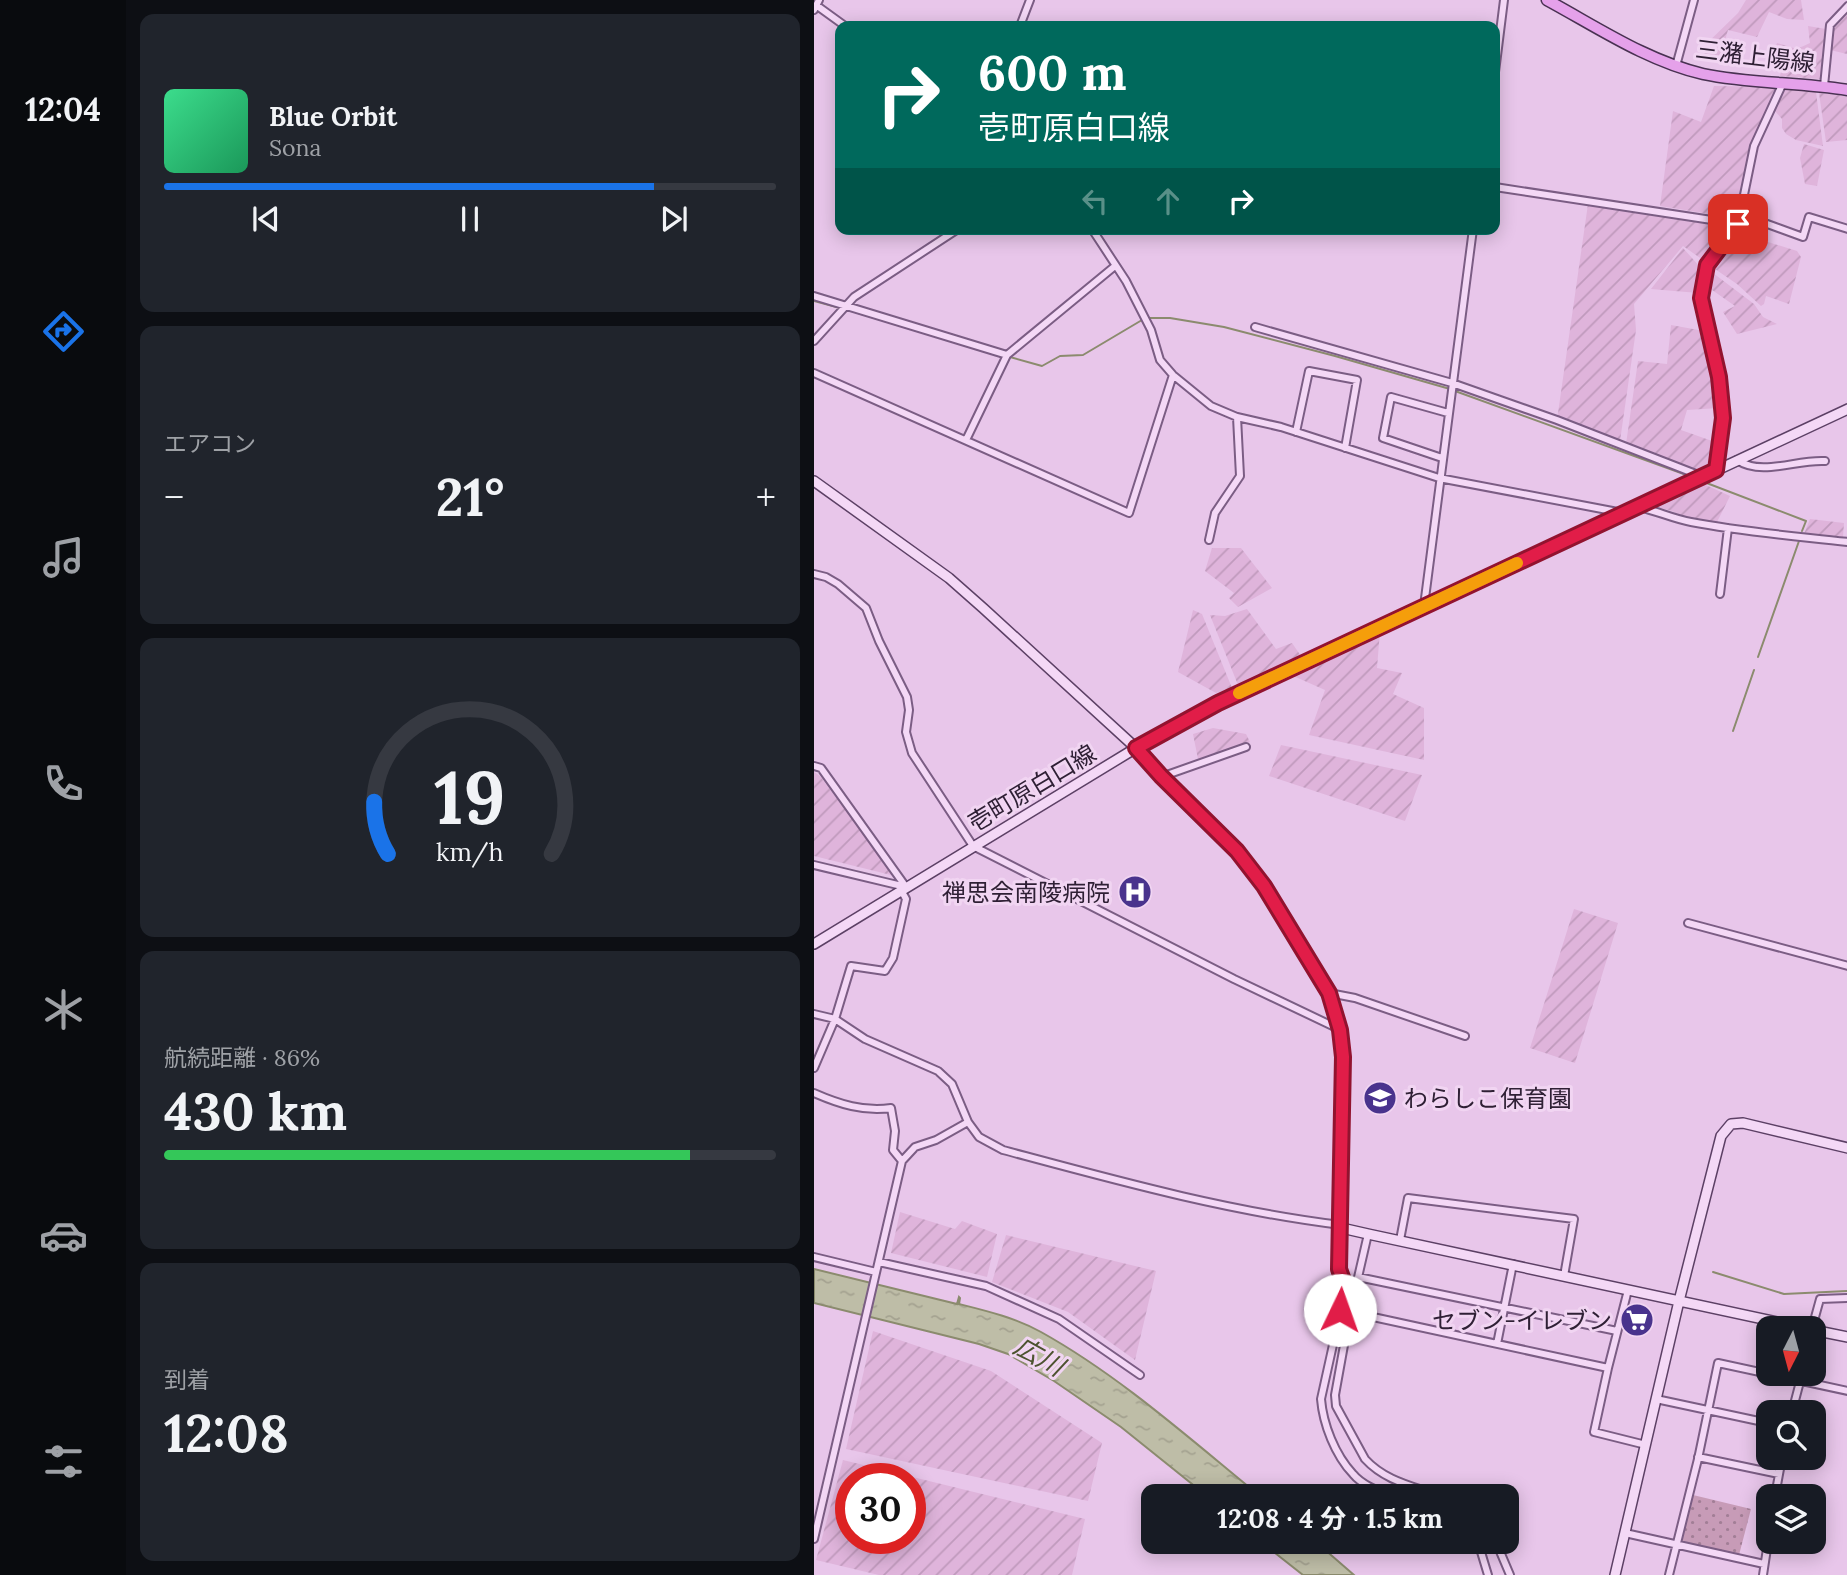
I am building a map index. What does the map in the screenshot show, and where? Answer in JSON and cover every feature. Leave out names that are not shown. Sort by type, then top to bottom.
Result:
[{"type":"main road","name":"三潴上陽線","points":[[1547,0],[1648,55],[1676,66],[1731,79],[1847,90]]},
{"type":"street","points":[[1022,21],[1030,0]]},
{"type":"street","points":[[1500,32],[1504,0]]},
{"type":"street","points":[[1676,66],[1694,0]]},
{"type":"street","points":[[816,5],[838,21]]},
{"type":"street","points":[[1824,86],[1830,25],[1847,6]]},
{"type":"street","points":[[1716,470],[1723,418],[1719,377],[1701,298],[1707,265],[1738,224],[1754,146],[1783,83]]},
{"type":"street","points":[[1500,188],[1738,224]]},
{"type":"street","points":[[1740,214],[1803,237],[1809,217],[1847,229]]},
{"type":"street","points":[[814,341],[854,297],[949,235]]},
{"type":"street","points":[[1096,235],[1126,281],[1145,318],[1160,360],[1173,375],[1211,406],[1237,417],[1296,432],[1439,478],[1623,513]]},
{"type":"street","points":[[1424,606],[1472,235]]},
{"type":"street","points":[[966,440],[1007,355],[1114,266]]},
{"type":"street","points":[[814,296],[1007,355]]},
{"type":"street","points":[[1255,327],[1452,383],[1557,420],[1701,477]]},
{"type":"street","points":[[1296,432],[1309,370],[1357,380],[1345,449]]},
{"type":"street","points":[[814,373],[1129,513],[1173,375]]},
{"type":"street","points":[[1442,458],[1383,438],[1391,397],[1448,413]]},
{"type":"street","name":"壱町原白口線","points":[[814,944],[1136,748],[1218,703],[1847,409]]},
{"type":"street","points":[[1209,540],[1215,513],[1240,475],[1237,417]]},
{"type":"street","points":[[1737,460],[1747,467],[1782,467],[1810,460],[1825,461]]},
{"type":"street","points":[[814,481],[949,578],[1136,748],[1237,851],[1257,877],[1329,993],[1340,1030],[1343,1057],[1339,1269],[1345,1286],[1321,1399],[1323,1416],[1337,1449],[1353,1475],[1365,1484]]},
{"type":"street","points":[[1637,507],[1661,512],[1687,522],[1847,542]]},
{"type":"street","points":[[1720,594],[1728,528]]},
{"type":"street","points":[[814,574],[838,584],[866,608],[907,697],[909,710],[906,732],[912,753],[973,846],[1340,1030]]},
{"type":"street","points":[[1161,776],[1246,747]]},
{"type":"street","points":[[814,765],[821,768],[903,889],[906,899],[893,958],[885,971],[851,966],[835,1019],[814,1068]]},
{"type":"street","points":[[814,865],[903,889]]},
{"type":"street","points":[[1688,923],[1847,966]]},
{"type":"street","points":[[1329,993],[1355,998],[1465,1035]]},
{"type":"street","points":[[814,1014],[835,1019],[865,1039],[938,1070],[952,1084],[968,1122],[979,1136],[1004,1150],[1182,1198],[1282,1218],[1341,1225],[1346,1229],[1368,1234],[1756,1318]]},
{"type":"street","points":[[814,1094],[846,1105],[875,1110],[891,1108],[895,1131],[893,1150],[902,1161]]},
{"type":"street","points":[[814,1539],[902,1161],[915,1147],[936,1140],[968,1122]]},
{"type":"street","points":[[1615,1575],[1721,1136],[1731,1124],[1743,1123],[1847,1148]]},
{"type":"street","points":[[1400,1240],[1408,1198],[1574,1219],[1564,1276]]},
{"type":"street","points":[[1368,1234],[1350,1312],[1338,1377],[1336,1406],[1360,1451],[1371,1465],[1392,1480],[1404,1484]]},
{"type":"street","points":[[814,1257],[875,1275]]},
{"type":"street","points":[[879,1262],[986,1286],[1059,1319],[1140,1375]]},
{"type":"street","points":[[1498,1344],[1513,1264]]},
{"type":"street","points":[[1358,1277],[1617,1331]]},
{"type":"street","points":[[1628,1290],[1594,1432],[1646,1445]]},
{"type":"street","points":[[1815,1316],[1820,1299],[1847,1298]]},
{"type":"street","points":[[1350,1312],[1608,1368]]},
{"type":"street","points":[[1826,1332],[1847,1337]]},
{"type":"street","points":[[1669,1575],[1718,1363],[1756,1370]]},
{"type":"street","points":[[1826,1385],[1847,1391]]},
{"type":"street","points":[[1656,1399],[1756,1421]]},
{"type":"street","points":[[1698,1457],[1779,1474]]},
{"type":"street","points":[[1777,1484],[1780,1470]]},
{"type":"street","points":[[1625,1533],[1764,1564]]},
{"type":"street","points":[[1482,1554],[1488,1575]]},
{"type":"street","points":[[1501,1554],[1510,1575]]},
{"type":"street","points":[[1762,1575],[1766,1554]]},
{"type":"shaded area","points":[[1746,0],[1801,0],[1804,20],[1787,19],[1769,12],[1757,37],[1728,30],[1721,54],[1715,58],[1699,51],[1738,13]]},
{"type":"shaded area","points":[[1847,10],[1847,54],[1830,50],[1832,27]]},
{"type":"shaded area","points":[[1808,26],[1826,29],[1821,79],[1780,76],[1784,59],[1773,54],[1777,43],[1797,49],[1810,43]]},
{"type":"shaded area","points":[[1714,86],[1779,87],[1751,145],[1734,218],[1660,206],[1673,111],[1701,122]]},
{"type":"shaded area","points":[[1784,88],[1816,92],[1823,146],[1796,140],[1786,134],[1782,128],[1782,119],[1774,110]]},
{"type":"shaded area","points":[[1819,93],[1847,96],[1847,140],[1826,142]]},
{"type":"shaded area","points":[[1804,144],[1824,150],[1817,186],[1805,184],[1800,158]]},
{"type":"shaded area","points":[[1588,204],[1727,225],[1728,229],[1703,260],[1683,246],[1634,304],[1636,330],[1620,441],[1557,420]]},
{"type":"shaded area","points":[[1741,228],[1755,238],[1797,251],[1801,257],[1789,304],[1766,296],[1761,306],[1737,284],[1712,267]]},
{"type":"shaded area","points":[[1683,248],[1701,268],[1698,293],[1651,289]]},
{"type":"shaded area","points":[[1709,270],[1754,304],[1763,317],[1777,324],[1737,334],[1723,312],[1735,306],[1705,285]]},
{"type":"shaded area","points":[[1671,325],[1704,331],[1714,371],[1719,408],[1687,410],[1681,430],[1715,442],[1710,469],[1701,472],[1626,444],[1638,361],[1667,364]]},
{"type":"shaded area","points":[[1699,482],[1730,496],[1716,524],[1689,520],[1672,511],[1649,505]]},
{"type":"shaded area","points":[[1810,519],[1844,523],[1843,537],[1804,534]]},
{"type":"shaded area","points":[[1212,548],[1241,548],[1272,588],[1238,607],[1229,598],[1234,593],[1205,571]]},
{"type":"shaded area","points":[[1247,609],[1276,649],[1292,643],[1301,656],[1238,685],[1210,615],[1225,616]]},
{"type":"shaded area","points":[[1193,610],[1202,614],[1232,688],[1216,693],[1178,672]]},
{"type":"shaded area","points":[[1380,631],[1377,668],[1402,673],[1393,694],[1424,708],[1424,760],[1309,735],[1325,690],[1291,675]]},
{"type":"shaded area","points":[[1213,728],[1246,734],[1250,742],[1198,759],[1193,734]]},
{"type":"shaded area","points":[[1281,745],[1422,775],[1405,821],[1269,776]]},
{"type":"shaded area","points":[[814,772],[820,776],[895,876],[814,856]]},
{"type":"shaded area","points":[[1574,909],[1618,923],[1575,1063],[1530,1048]]},
{"type":"shaded area","points":[[900,1212],[955,1229],[962,1221],[997,1234],[987,1277],[891,1253]]},
{"type":"shaded area","points":[[1006,1235],[1156,1271],[1135,1360],[1068,1312],[992,1282]]},
{"type":"shaded area","points":[[873,1331],[991,1371],[1102,1443],[1088,1501],[926,1466],[926,1463],[911,1463],[846,1449]]},
{"type":"shaded area","points":[[926,1480],[1085,1519],[1072,1575],[879,1575],[816,1560],[835,1490],[835,1554],[926,1554]]},
{"type":"shaded area","points":[[1693,1495],[1751,1509],[1739,1555],[1682,1541]]},
{"type":"water","name":"広川","points":[[814,1269],[957,1304],[959,1297],[959,1304],[1001,1315],[1031,1327],[1070,1349],[1127,1388],[1245,1484],[1192,1484],[1121,1427],[1054,1381],[1008,1354],[979,1344],[814,1303]]},
{"type":"water","points":[[1276,1554],[1330,1554],[1354,1575],[1303,1575]]},
{"type":"waterway","points":[[814,301],[840,308]]},
{"type":"waterway","points":[[845,309],[941,338]]},
{"type":"waterway","points":[[1147,318],[1170,318],[1224,327],[1450,389]]},
{"type":"waterway","points":[[1010,357],[1042,366],[1060,356],[1083,355],[1142,320]]},
{"type":"waterway","points":[[1455,391],[1692,477]]},
{"type":"waterway","points":[[1704,482],[1806,521],[1802,531]]},
{"type":"waterway","points":[[1758,657],[1799,541]]},
{"type":"waterway","points":[[1733,731],[1754,670]]},
{"type":"waterway","points":[[1713,1272],[1784,1294],[1848,1291]]},
{"type":"slow traffic","points":[[1239,693],[1517,563]]},
{"type":"place","name":"禅思会南陵病院","points":[[1135,892]]},
{"type":"place","name":"わらしこ保育園","points":[[1380,1098]]},
{"type":"place","name":"セブン-イレブン","points":[[1637,1320]]},
{"type":"route","points":[[1340,1310],[1345,1286],[1339,1269],[1343,1057],[1340,1030],[1329,993],[1264,886],[1237,851],[1136,748],[1218,703],[1716,470],[1723,418],[1719,377],[1701,298],[1707,265],[1738,224]]}]
